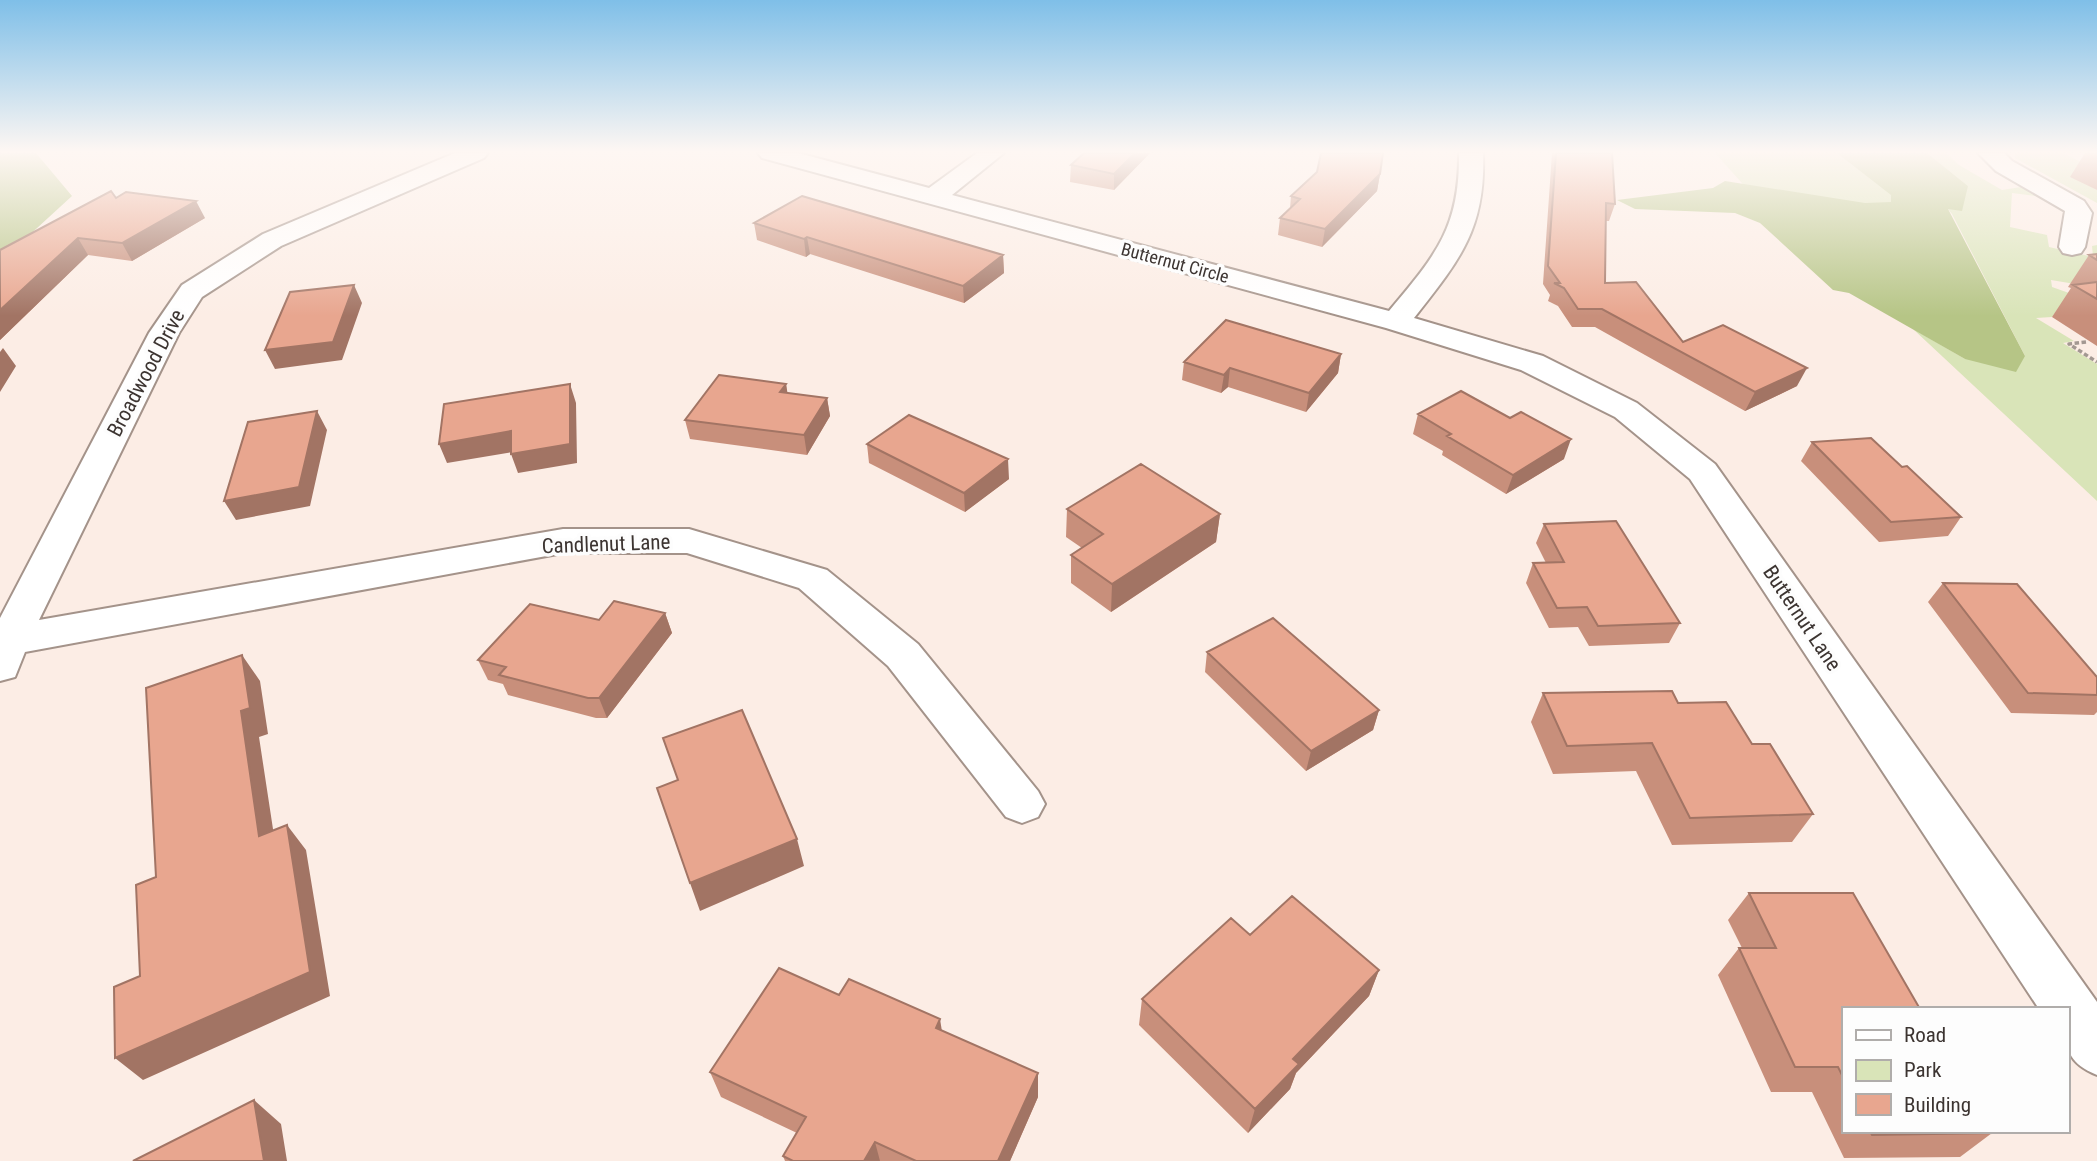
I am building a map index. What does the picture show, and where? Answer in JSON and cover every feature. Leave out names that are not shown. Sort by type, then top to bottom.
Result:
[{"type":"street","name":"Broadwood Drive","points":[[5,653],[164,333],[192,291],[272,240],[349,207]]},
{"type":"street","name":"Butternut Circle","points":[[966,207],[1396,322]]},
{"type":"street","points":[[1396,322],[1434,274],[1460,232],[1467,207]]},
{"type":"street","points":[[2072,247],[2079,213],[2076,207]]},
{"type":"street","name":"Butternut Lane","points":[[1396,322],[1532,363],[1626,410],[1703,472],[2069,1007]]},
{"type":"street","name":"Candlenut Lane","points":[[5,653],[563,541],[690,541],[813,579],[903,655],[1022,804]]},
{"type":"street","name":"Butternut Lane","points":[[2069,1007],[2097,1048]]},
{"type":"path","points":[[2086,342],[2069,344],[2097,362]]},
{"type":"green space","points":[[0,207],[60,207],[0,262]]},
{"type":"green space","points":[[1631,207],[1963,207],[1962,211],[1948,209],[2025,356],[2016,372],[1965,359],[1849,293],[1833,290],[1760,223],[1735,213]]},
{"type":"green space","points":[[2011,207],[2010,227],[2047,235],[2049,247],[2093,257],[2092,246],[2097,245],[2097,283],[2081,285],[2051,280],[2052,287],[2069,293],[2052,317],[2036,318],[2074,341],[2063,343],[2097,364],[2097,501],[1913,329],[1965,359],[2025,356],[1947,208]]},
{"type":"building","points":[[81,207],[185,207],[122,243],[78,238],[0,310],[0,250]]},
{"type":"building","points":[[782,207],[840,207],[1003,255],[963,286],[754,223]]},
{"type":"building","points":[[1291,207],[1347,207],[1325,229],[1280,218]]},
{"type":"building","points":[[1552,207],[1606,207],[1605,283],[1636,282],[1683,342],[1723,325],[1807,368],[1755,392],[1602,309],[1578,309],[1564,288],[1554,283],[1560,283],[1548,266]]},
{"type":"building","points":[[2097,282],[2097,299],[2073,285]]},
{"type":"building","points":[[354,285],[333,342],[265,350],[290,292]]},
{"type":"building","points":[[1226,320],[1341,354],[1309,393],[1230,368],[1224,375],[1184,362]]},
{"type":"building","points":[[719,375],[786,384],[780,392],[827,398],[804,435],[685,420]]},
{"type":"building","points":[[570,384],[570,444],[511,454],[511,431],[439,444],[444,404]]},
{"type":"building","points":[[1461,391],[1510,418],[1521,412],[1571,439],[1513,475],[1447,436],[1451,434],[1418,414]]},
{"type":"building","points":[[317,411],[299,487],[224,501],[248,422]]},
{"type":"building","points":[[909,415],[1008,459],[964,493],[867,444]]},
{"type":"building","points":[[1871,438],[1902,467],[1907,466],[1961,517],[1891,522],[1812,442]]},
{"type":"building","points":[[1141,464],[1220,514],[1112,584],[1071,555],[1103,534],[1067,509]]},
{"type":"building","points":[[1616,521],[1680,623],[1598,626],[1587,607],[1557,608],[1533,563],[1564,562],[1544,524]]},
{"type":"building","points":[[1943,583],[2017,584],[2097,677],[2097,695],[2028,693]]},
{"type":"building","points":[[614,601],[665,613],[599,698],[588,698],[499,675],[506,667],[478,660],[530,604],[599,620]]},
{"type":"building","points":[[1273,618],[1379,710],[1311,751],[1207,652]]},
{"type":"building","points":[[242,655],[250,708],[241,711],[259,836],[287,825],[310,972],[115,1058],[114,987],[140,976],[136,885],[156,877],[146,688]]},
{"type":"building","points":[[1672,691],[1678,703],[1726,702],[1752,744],[1770,744],[1813,814],[1690,818],[1652,743],[1567,746],[1543,693]]},
{"type":"building","points":[[742,710],[797,839],[690,883],[657,788],[678,780],[663,738]]},
{"type":"building","points":[[1749,893],[1853,893],[1919,1007],[1842,1007],[1842,1075],[1838,1067],[1795,1067],[1739,948],[1776,948]]},
{"type":"building","points":[[1292,896],[1379,970],[1293,1059],[1299,1064],[1255,1109],[1142,999],[1231,918],[1250,935]]},
{"type":"building","points":[[779,968],[839,995],[849,979],[940,1019],[936,1028],[1038,1073],[998,1161],[916,1161],[875,1142],[864,1161],[793,1161],[783,1156],[806,1117],[710,1072]]},
{"type":"building","points":[[254,1100],[264,1161],[133,1161]]},
{"type":"building","points":[[1871,1133],[1992,1133],[1872,1135]]}]
